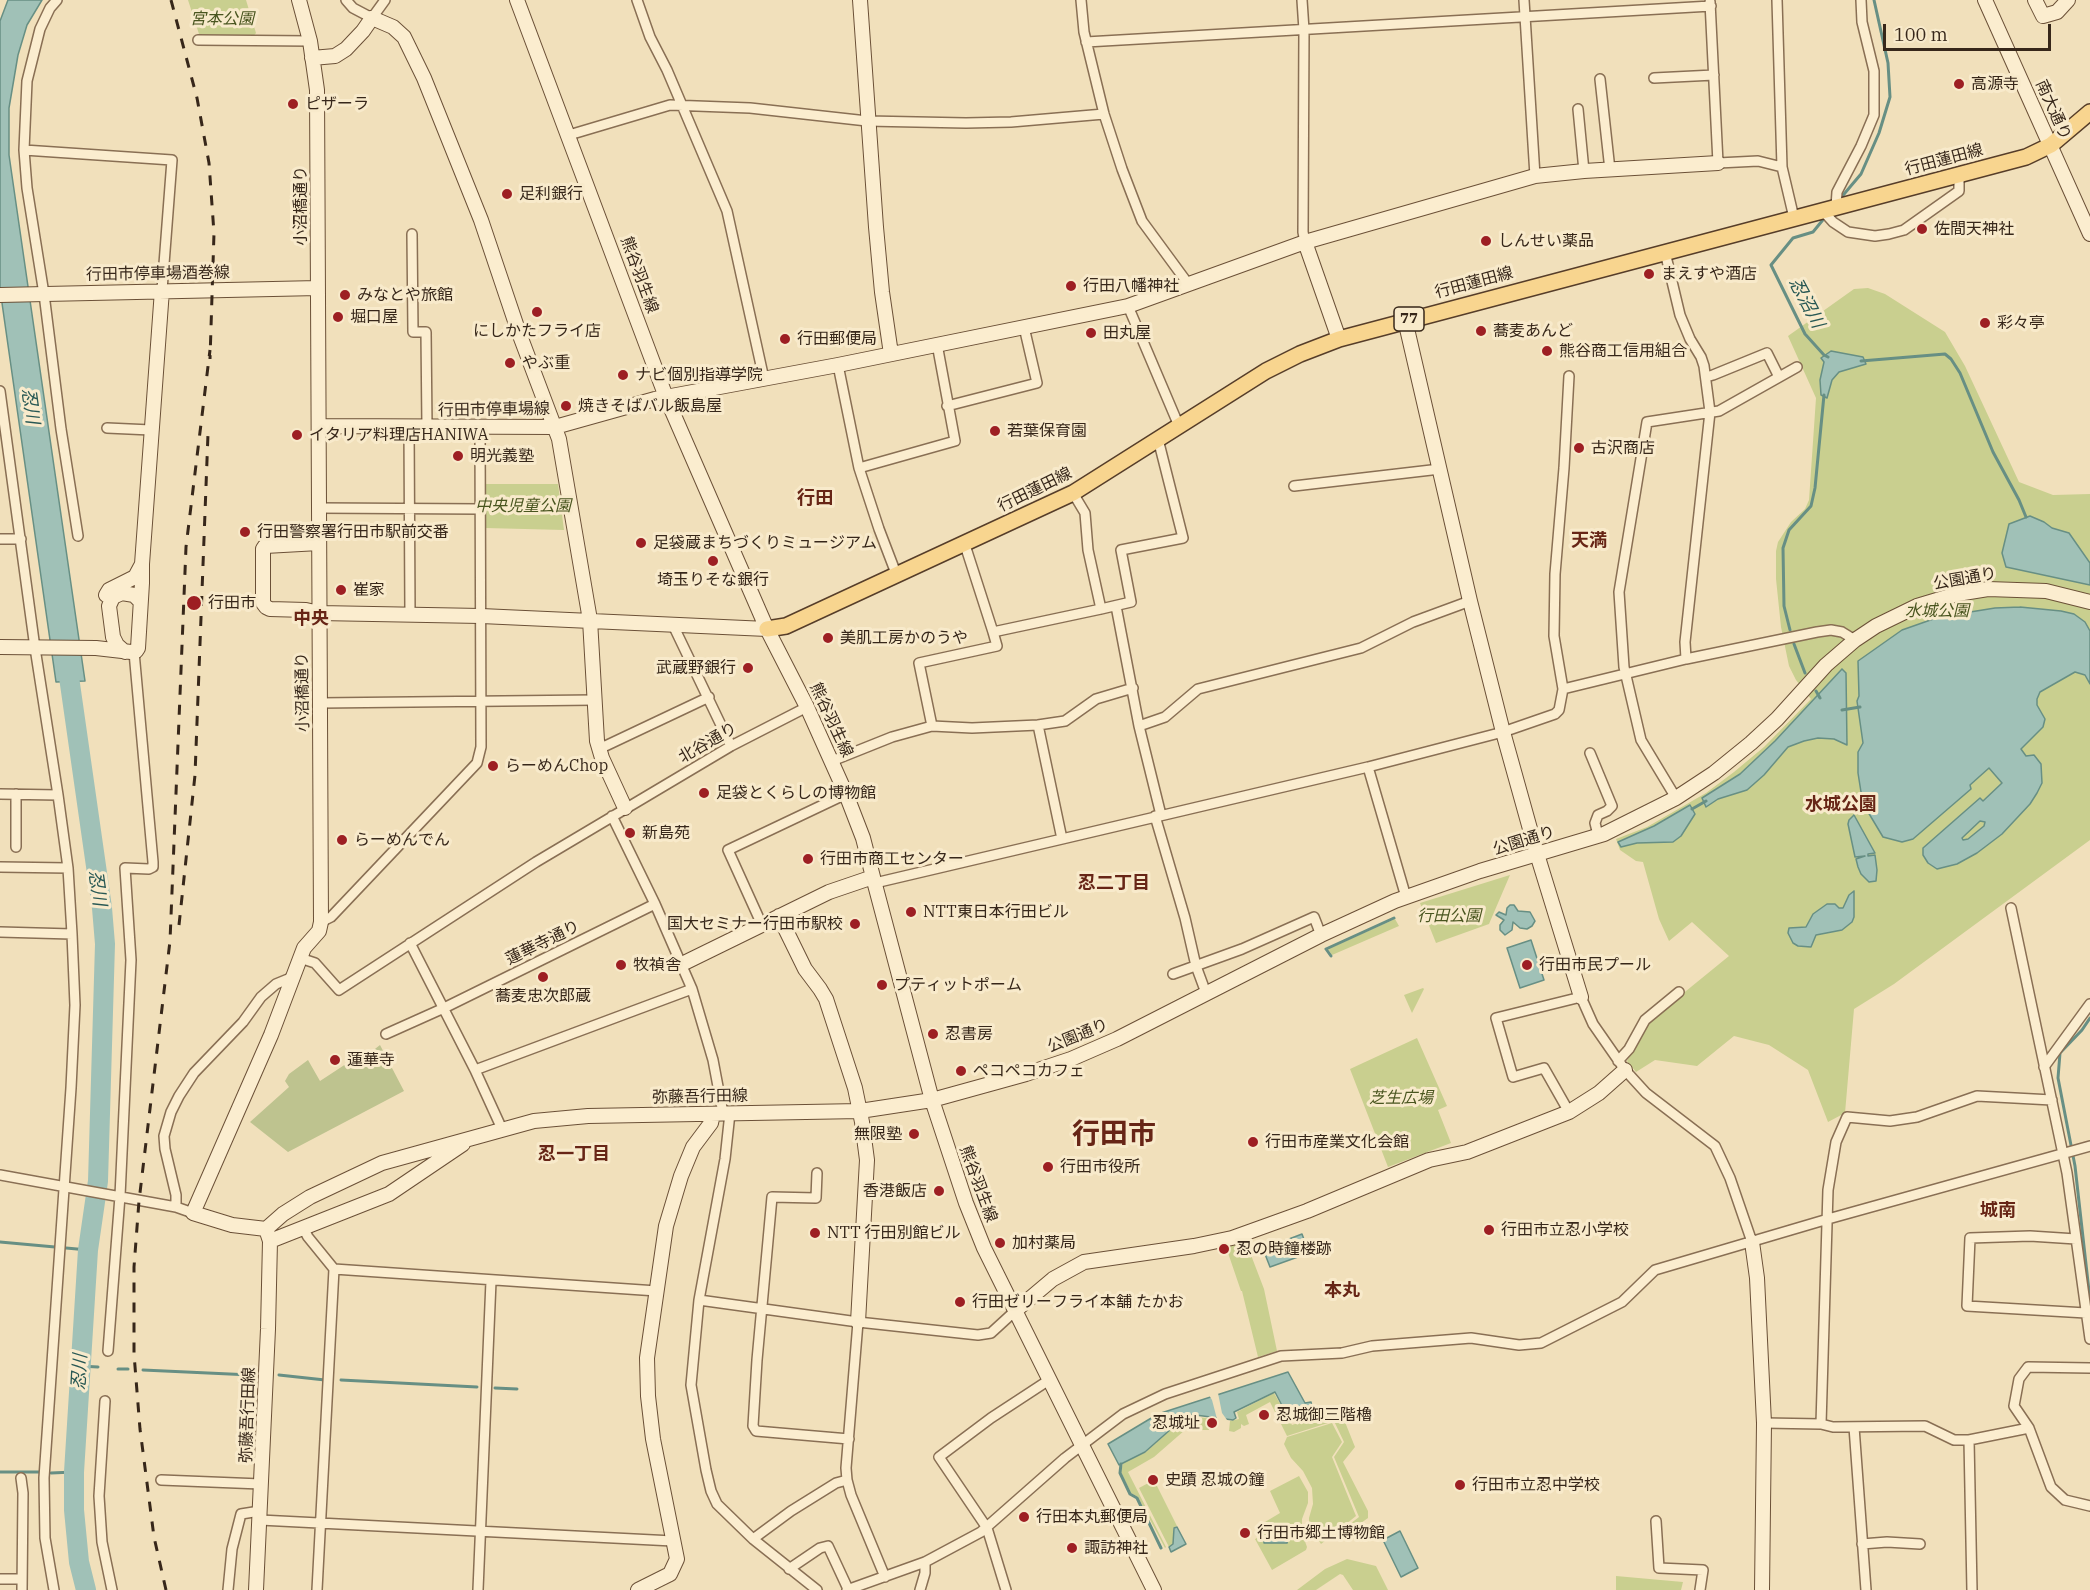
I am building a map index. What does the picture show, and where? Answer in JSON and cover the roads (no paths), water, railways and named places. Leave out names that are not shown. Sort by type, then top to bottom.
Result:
[{"type":"main road","name":"行田蓮田線","points":[[767,629],[786,626],[1073,493],[1266,371],[1300,354],[1339,339],[1406,320],[2026,157],[2051,146],[2090,112]]},
{"type":"street","points":[[57,0],[40,29],[27,81],[24,150],[40,294],[78,536]]},
{"type":"street","name":"小沼橋通り","points":[[299,0],[310,41],[317,100],[321,922]]},
{"type":"street","points":[[346,0],[353,8],[393,27],[410,46],[481,220],[519,333],[555,427],[590,620],[599,748],[625,808]]},
{"type":"street","points":[[312,58],[335,56],[346,49],[363,31],[384,0]]},
{"type":"street","name":"熊谷羽生線","points":[[517,0],[666,397],[767,629],[832,761],[863,838],[932,1100],[966,1203],[984,1248],[1154,1590]]},
{"type":"street","points":[[637,0],[650,37],[728,211],[764,379]]},
{"type":"street","points":[[860,0],[867,121],[882,292],[891,354]]},
{"type":"street","points":[[1081,0],[1086,42],[1104,114],[1122,169],[1142,221],[1189,285]]},
{"type":"street","points":[[1302,0],[1304,30],[1303,232],[1339,339]]},
{"type":"street","points":[[1524,0],[1535,176]]},
{"type":"street","points":[[1777,0],[1782,167],[1794,218]]},
{"type":"street","points":[[1861,0],[1862,22],[1874,71],[1874,115],[1861,147],[1829,209],[1833,222],[1848,232],[1875,236],[1904,230],[1959,191],[1959,175]]},
{"type":"street","name":"南大通り","points":[[1985,0],[2090,234]]},
{"type":"street","points":[[2035,0],[2043,16],[2057,12],[2068,0]]},
{"type":"street","points":[[1086,42],[1525,17],[1711,3],[1718,163],[1758,161],[1782,167]]},
{"type":"street","points":[[198,40],[310,41]]},
{"type":"street","points":[[1654,78],[1714,75]]},
{"type":"street","points":[[1600,79],[1610,170]]},
{"type":"street","points":[[569,135],[663,106],[682,105],[750,108],[867,121],[1011,122],[1104,114]]},
{"type":"street","points":[[1578,109],[1584,171]]},
{"type":"street","points":[[0,648],[94,649],[130,652],[138,648],[151,430],[172,160],[24,150]]},
{"type":"street","name":"行田市停車場線","points":[[319,426],[555,427],[666,397],[838,365],[1128,306],[1305,242],[1535,176],[1718,163]]},
{"type":"street","points":[[412,234],[413,332],[426,332],[427,427]]},
{"type":"street","points":[[1665,252],[1680,315],[1701,357],[1710,412],[1685,642],[1686,659]]},
{"type":"street","name":"行田市停車場酒巻線","points":[[0,295],[318,288]]},
{"type":"street","points":[[1128,306],[1179,426]]},
{"type":"street","points":[[1406,320],[1470,601],[1503,732],[1581,998],[1593,1024],[1622,1066],[1646,1093],[1715,1146],[1730,1178],[1752,1242],[1757,1278],[1764,1423],[1762,1590]]},
{"type":"street","points":[[947,406],[1037,383],[1024,327]]},
{"type":"street","points":[[859,468],[955,441],[937,344]]},
{"type":"street","points":[[1706,377],[1767,352],[1779,377]]},
{"type":"street","points":[[838,365],[859,468],[897,576]]},
{"type":"street","points":[[1676,798],[1641,740],[1626,674],[1619,592],[1647,422],[1719,411],[1797,367]]},
{"type":"street","points":[[682,964],[829,892],[1368,767],[1503,732],[1555,714],[1559,710],[1563,688],[1554,636],[1555,574],[1569,376]]},
{"type":"street","points":[[0,391],[68,868],[72,934],[75,1005],[65,1187],[44,1478],[45,1538],[54,1590]]},
{"type":"street","points":[[409,427],[410,615]]},
{"type":"street","points":[[193,1213],[271,1035],[304,948],[319,931],[321,922],[331,917],[477,763],[481,747],[480,427]]},
{"type":"street","points":[[106,428],[151,430]]},
{"type":"street","points":[[993,632],[1131,602],[1121,550],[1183,538],[1158,439]]},
{"type":"street","points":[[1294,486],[1440,469]]},
{"type":"street","points":[[1073,493],[1085,513],[1088,550],[1101,609]]},
{"type":"street","points":[[319,508],[480,509]]},
{"type":"street","points":[[0,539],[21,539]]},
{"type":"street","points":[[319,543],[269,544],[263,549],[263,603],[266,607],[319,613],[481,616],[767,629]]},
{"type":"street","points":[[932,726],[919,663],[998,646],[965,545]]},
{"type":"street","points":[[108,1351],[131,960],[124,868],[149,869],[153,867],[153,862],[136,662],[130,652],[115,642],[104,604],[105,596],[110,590],[135,577],[142,564]]},
{"type":"street","name":"公園通り","points":[[932,1100],[1071,1059],[1117,1039],[1321,935],[1406,897],[1624,825],[1676,798],[1714,773],[1777,719],[1826,665],[1855,640],[1875,626],[1917,606],[1957,594],[1988,589],[2046,591],[2090,602]]},
{"type":"street","points":[[108,614],[110,600],[116,594],[134,595],[140,601]]},
{"type":"street","points":[[1139,726],[1165,717],[1198,688],[1361,648],[1413,622],[1470,601]]},
{"type":"street","points":[[1116,606],[1158,816],[1196,966],[1206,993]]},
{"type":"street","points":[[673,625],[731,746]]},
{"type":"street","points":[[94,649],[108,639],[111,628]]},
{"type":"street","points":[[1563,688],[1686,659],[1831,630],[1842,632],[1855,640]]},
{"type":"street","points":[[832,761],[892,737],[932,726],[972,728],[1038,725],[1065,721],[1096,699],[1133,688]]},
{"type":"street","points":[[599,748],[709,697]]},
{"type":"street","points":[[320,703],[595,700]]},
{"type":"street","name":"北谷通り","points":[[300,958],[315,963],[339,990],[536,862],[625,808],[731,746],[807,707]]},
{"type":"street","points":[[1038,725],[1062,839]]},
{"type":"street","points":[[1590,753],[1612,806],[1598,815],[1595,823],[1598,835]]},
{"type":"street","points":[[1368,767],[1406,897]]},
{"type":"street","points":[[0,794],[58,795]]},
{"type":"street","points":[[16,794],[16,847]]},
{"type":"street","points":[[762,925],[728,850],[846,794]]},
{"type":"street","points":[[612,816],[656,904],[692,989],[713,1060],[722,1113],[725,1159],[699,1300],[691,1385],[705,1470],[717,1504],[753,1539],[817,1590]]},
{"type":"street","points":[[0,867],[68,868]]},
{"type":"street","name":"蓮華寺通り","points":[[386,1034],[656,904]]},
{"type":"street","points":[[2010,908],[2063,1153],[2090,1339]]},
{"type":"street","points":[[779,916],[805,969],[826,999],[846,1057],[860,1111],[867,1160],[858,1322],[846,1468],[850,1495],[885,1576]]},
{"type":"street","points":[[1173,974],[1242,949],[1314,917],[1321,935]]},
{"type":"street","points":[[0,932],[72,934]]},
{"type":"street","points":[[411,943],[502,1129]]},
{"type":"street","points":[[176,1207],[176,1195],[167,1161],[164,1136],[175,1104],[194,1073],[243,1022],[261,997],[276,984],[293,977]]},
{"type":"street","points":[[475,1070],[692,989]]},
{"type":"street","points":[[699,1300],[858,1322],[985,1335],[991,1333],[1053,1279],[1084,1262],[1194,1246],[1232,1238],[1306,1211],[1429,1160],[1467,1152],[1569,1112],[1599,1093],[1622,1066],[1645,1020],[1679,992]]},
{"type":"street","points":[[1569,1112],[1544,1068],[1513,1077],[1496,1018],[1581,998]]},
{"type":"street","points":[[2044,1067],[2090,1004]]},
{"type":"street","points":[[1821,1424],[1828,1190],[1836,1142],[1847,1117],[1890,1121],[1917,1117],[1977,1096],[2052,1100]]},
{"type":"street","name":"弥藤吾行田線","points":[[256,1590],[268,1235],[283,1214],[310,1197],[382,1163],[470,1140],[502,1129],[554,1118],[860,1111],[932,1100]]},
{"type":"street","points":[[638,1590],[670,1574],[677,1559],[653,1439],[648,1396],[647,1358],[666,1226],[681,1176],[693,1147],[711,1123],[722,1113]]},
{"type":"street","name":"弥藤吾行田線","points":[[268,1235],[303,1228],[400,1188],[470,1140]]},
{"type":"street","points":[[789,1569],[820,1548],[828,1546],[847,1590],[925,1562],[981,1533],[1082,1446],[1124,1414],[1165,1394],[1281,1356],[1342,1353],[1372,1346],[1471,1338],[1519,1345],[1540,1343],[1622,1302],[1655,1270],[2090,1146]]},
{"type":"street","points":[[817,1173],[816,1198],[772,1197],[753,1426],[756,1431],[849,1438]]},
{"type":"street","points":[[0,1175],[176,1207],[268,1235]]},
{"type":"street","points":[[303,1228],[334,1269],[317,1590]]},
{"type":"street","points":[[2076,1239],[2030,1236],[1970,1238],[1967,1306],[2086,1313]]},
{"type":"street","points":[[334,1269],[657,1291]]},
{"type":"street","points":[[478,1590],[491,1281]]},
{"type":"street","points":[[2090,1368],[2028,1367],[2019,1378],[2014,1406],[2029,1428],[2051,1487],[2065,1500],[2090,1506]]},
{"type":"street","points":[[1006,1590],[987,1528],[939,1457],[991,1418],[1049,1380]]},
{"type":"street","points":[[105,1401],[99,1496],[102,1542],[112,1590]]},
{"type":"street","points":[[1764,1423],[1821,1424],[1833,1427],[1925,1426],[1954,1440],[1969,1440],[2029,1428]]},
{"type":"street","points":[[1854,1427],[1866,1590]]},
{"type":"street","points":[[1969,1440],[1972,1590]]},
{"type":"street","points":[[21,1478],[23,1492],[22,1590]]},
{"type":"street","points":[[161,1480],[261,1484]]},
{"type":"street","points":[[753,1539],[836,1483],[847,1480]]},
{"type":"street","points":[[228,1590],[232,1549],[241,1514],[322,1524],[673,1541]]},
{"type":"street","points":[[1656,1521],[1659,1568],[1703,1570],[1700,1590]]},
{"type":"street","points":[[1862,1544],[1909,1542],[1920,1544]]},
{"type":"street","points":[[920,1590],[925,1573],[925,1562]]},
{"type":"street","points":[[0,1579],[22,1579]]},
{"type":"water","points":[[8,0],[42,0],[27,25],[18,55],[9,108],[9,155],[85,681],[56,682],[0,289],[0,21]]},
{"type":"water","points":[[1831,351],[1863,357],[1866,364],[1839,372],[1832,380],[1827,398],[1821,395],[1820,380],[1824,362],[1821,358]]},
{"type":"water","points":[[2030,516],[2052,528],[2069,533],[2090,563],[2090,585],[2006,567],[2002,553],[2009,524]]},
{"type":"water","points":[[2020,607],[2061,611],[2074,614],[2085,622],[2090,631],[2090,684],[2085,675],[2075,672],[2040,692],[2037,705],[2045,719],[2043,727],[2021,749],[2026,756],[2034,755],[2041,764],[2042,783],[2037,793],[2030,804],[2002,834],[1977,853],[1957,864],[1937,869],[1928,863],[1923,855],[1923,848],[1980,798],[1983,801],[2002,783],[1989,768],[1970,785],[1971,789],[1913,839],[1902,842],[1883,837],[1868,812],[1861,792],[1858,773],[1858,752],[1863,743],[1857,701],[1859,696],[1858,661],[1902,630],[1939,617],[1995,608]],"holes":[[[1980,821],[1985,822],[1984,826],[1968,839],[1963,840],[1962,838]]]},
{"type":"water","points":[[1842,669],[1846,673],[1847,745],[1834,739],[1818,738],[1788,747],[1764,775],[1747,790],[1718,799],[1706,807],[1702,798],[1740,774],[1775,741]]},
{"type":"water","points":[[1690,805],[1695,814],[1681,836],[1673,842],[1637,843],[1621,847],[1618,842],[1654,826]]},
{"type":"water","points":[[1854,815],[1875,853],[1868,854],[1868,856],[1875,855],[1876,881],[1869,882],[1858,867],[1856,859],[1865,856],[1855,857],[1848,824]]},
{"type":"water","points":[[1854,891],[1852,922],[1842,930],[1816,935],[1811,947],[1798,946],[1793,943],[1788,933],[1789,928],[1806,927],[1813,914],[1827,904],[1835,904],[1843,908],[1849,895]]},
{"type":"water","points":[[1510,905],[1514,905],[1518,911],[1530,912],[1535,921],[1527,929],[1520,928],[1513,922],[1512,930],[1505,935],[1500,930],[1500,925],[1504,920],[1496,915],[1499,912],[1506,915]]},
{"type":"water","points":[[1531,940],[1544,980],[1520,988],[1507,948]]},
{"type":"water","points":[[1302,1234],[1309,1253],[1270,1267],[1263,1249]]},
{"type":"water","points":[[1288,1372],[1305,1403],[1311,1402],[1313,1412],[1289,1419],[1275,1392],[1234,1412],[1236,1418],[1233,1420],[1188,1414],[1145,1452],[1119,1465],[1108,1444],[1158,1414]]},
{"type":"water","points":[[1177,1527],[1186,1544],[1171,1552],[1169,1547],[1173,1544],[1174,1528]]},
{"type":"water","points":[[1400,1531],[1418,1568],[1401,1577],[1383,1540]]},
{"type":"water","points":[[1277,1535],[1286,1536],[1287,1543],[1264,1543],[1264,1539]]},
{"type":"waterway","name":"忍沼川","points":[[1839,200],[1861,174],[1879,133],[1890,97],[1888,63],[1874,0]]},
{"type":"waterway","name":"忍沼川","points":[[1826,216],[1813,232],[1793,238],[1771,265],[1805,334],[1828,357]]},
{"type":"waterway","name":"忍沼川","points":[[1861,361],[1945,354],[1951,359],[1960,373],[1993,452],[2026,517]]},
{"type":"waterway","points":[[1790,630],[1784,606],[1783,548],[1789,530],[1811,506],[1815,488],[1824,395]]},
{"type":"waterway","points":[[1794,644],[1805,673]]},
{"type":"waterway","name":"忍川","points":[[66,656],[102,908],[105,944],[98,1181],[88,1250],[74,1472],[74,1510],[79,1562],[86,1590]]},
{"type":"waterway","points":[[1816,691],[1820,698]]},
{"type":"waterway","points":[[1842,710],[1860,707]]},
{"type":"waterway","points":[[1692,809],[1706,801]]},
{"type":"waterway","points":[[1331,956],[1326,949],[1394,918]]},
{"type":"waterway","points":[[2090,1018],[2060,1053],[2058,1078],[2075,1166],[2090,1300]]},
{"type":"waterway","points":[[0,1242],[88,1250]]},
{"type":"waterway","points":[[80,1366],[98,1367]]},
{"type":"waterway","points":[[118,1369],[128,1369]]},
{"type":"waterway","points":[[143,1370],[251,1375]]},
{"type":"waterway","points":[[279,1375],[325,1380]]},
{"type":"waterway","points":[[341,1380],[477,1387]]},
{"type":"waterway","points":[[495,1388],[517,1389]]},
{"type":"waterway","points":[[1121,1464],[1120,1473],[1130,1494],[1137,1498],[1161,1548]]},
{"type":"waterway","points":[[0,1472],[39,1472]]},
{"type":"waterway","points":[[51,1473],[74,1472]]},
{"type":"railway","points":[[171,0],[197,98],[209,163],[214,233],[210,359]]},
{"type":"railway","points":[[166,1590],[154,1537],[140,1429],[134,1354],[134,1267],[139,1201],[170,941],[186,547],[210,350]]},
{"type":"railway","points":[[179,925],[195,775],[208,434]]},
{"type":"place","name":"高源寺","points":[[1959,84]]},
{"type":"place","name":"ピザーラ","points":[[293,104]]},
{"type":"place","name":"足利銀行","points":[[507,194]]},
{"type":"place","name":"佐間天神社","points":[[1922,229]]},
{"type":"place","name":"しんせい薬品","points":[[1486,241]]},
{"type":"place","name":"まえすや酒店","points":[[1649,274]]},
{"type":"place","name":"行田八幡神社","points":[[1071,286]]},
{"type":"place","name":"みなとや旅館","points":[[345,295]]},
{"type":"place","name":"にしかたフライ店","points":[[537,312]]},
{"type":"place","name":"堀口屋","points":[[338,317]]},
{"type":"place","name":"彩々亭","points":[[1985,323]]},
{"type":"place","name":"蕎麦あんど","points":[[1481,331]]},
{"type":"place","name":"田丸屋","points":[[1091,333]]},
{"type":"place","name":"行田郵便局","points":[[785,339]]},
{"type":"place","name":"熊谷商工信用組合","points":[[1547,351]]},
{"type":"place","name":"やぶ重","points":[[510,363]]},
{"type":"place","name":"ナビ個別指導学院","points":[[623,375]]},
{"type":"place","name":"焼きそばバル飯島屋","points":[[566,406]]},
{"type":"place","name":"若葉保育園","points":[[995,431]]},
{"type":"place","name":"イタリア料理店HANIWA","points":[[297,435]]},
{"type":"place","name":"古沢商店","points":[[1579,448]]},
{"type":"place","name":"明光義塾","points":[[458,456]]},
{"type":"place","name":"行田警察署行田市駅前交番","points":[[245,532]]},
{"type":"place","name":"足袋蔵まちづくりミュージアム","points":[[641,543]]},
{"type":"place","name":"埼玉りそな銀行","points":[[713,561]]},
{"type":"place","name":"崔家","points":[[341,590]]},
{"type":"place","name":"行田市","points":[[194,603]]},
{"type":"place","name":"美肌工房かのうや","points":[[828,638]]},
{"type":"place","name":"武蔵野銀行","points":[[748,668]]},
{"type":"place","name":"らーめんChop","points":[[493,766]]},
{"type":"place","name":"足袋とくらしの博物館","points":[[704,793]]},
{"type":"place","name":"新島苑","points":[[630,833]]},
{"type":"place","name":"らーめんでん","points":[[342,840]]},
{"type":"place","name":"行田市商工センター","points":[[808,859]]},
{"type":"place","name":"NTT東日本行田ビル","points":[[911,912]]},
{"type":"place","name":"国大セミナー行田市駅校","points":[[855,924]]},
{"type":"place","name":"牧禎舎","points":[[621,965]]},
{"type":"place","name":"行田市民プール","points":[[1527,965]]},
{"type":"place","name":"蕎麦忠次郎蔵","points":[[543,977]]},
{"type":"place","name":"プティットポーム","points":[[882,985]]},
{"type":"place","name":"忍書房","points":[[933,1034]]},
{"type":"place","name":"蓮華寺","points":[[335,1060]]},
{"type":"place","name":"ペコペコカフェ","points":[[961,1071]]},
{"type":"place","name":"無限塾","points":[[914,1134]]},
{"type":"place","name":"行田市産業文化会館","points":[[1253,1142]]},
{"type":"place","name":"行田市役所","points":[[1048,1167]]},
{"type":"place","name":"香港飯店","points":[[939,1191]]},
{"type":"place","name":"行田市立忍小学校","points":[[1489,1230]]},
{"type":"place","name":"NTT 行田別館ビル","points":[[815,1233]]},
{"type":"place","name":"加村薬局","points":[[1000,1243]]},
{"type":"place","name":"忍の時鐘楼跡","points":[[1224,1249]]},
{"type":"place","name":"行田ゼリーフライ本舗 たかお","points":[[960,1302]]},
{"type":"place","name":"忍城御三階櫓","points":[[1264,1415]]},
{"type":"place","name":"忍城址","points":[[1212,1423]]},
{"type":"place","name":"史蹟 忍城の鐘","points":[[1153,1480]]},
{"type":"place","name":"行田市立忍中学校","points":[[1460,1485]]},
{"type":"place","name":"行田本丸郵便局","points":[[1024,1517]]},
{"type":"place","name":"行田市郷土博物館","points":[[1245,1533]]},
{"type":"place","name":"諏訪神社","points":[[1072,1548]]},
{"type":"district","name":"行田","points":[[815,499]]},
{"type":"district","name":"天満","points":[[1589,541]]},
{"type":"district","name":"中央","points":[[311,619]]},
{"type":"district","name":"水城公園","points":[[1841,805]]},
{"type":"district","name":"忍二丁目","points":[[1114,884]]},
{"type":"district","name":"行田市","points":[[1114,1135]]},
{"type":"district","name":"忍一丁目","points":[[574,1155]]},
{"type":"district","name":"城南","points":[[1998,1211]]},
{"type":"district","name":"本丸","points":[[1342,1291]]},
{"type":"park label","name":"宮本公園","points":[[222,19]]},
{"type":"park label","name":"中央児童公園","points":[[523,506]]},
{"type":"park label","name":"行田公園","points":[[1449,916]]},
{"type":"park label","name":"芝生広場","points":[[1401,1098]]}]
